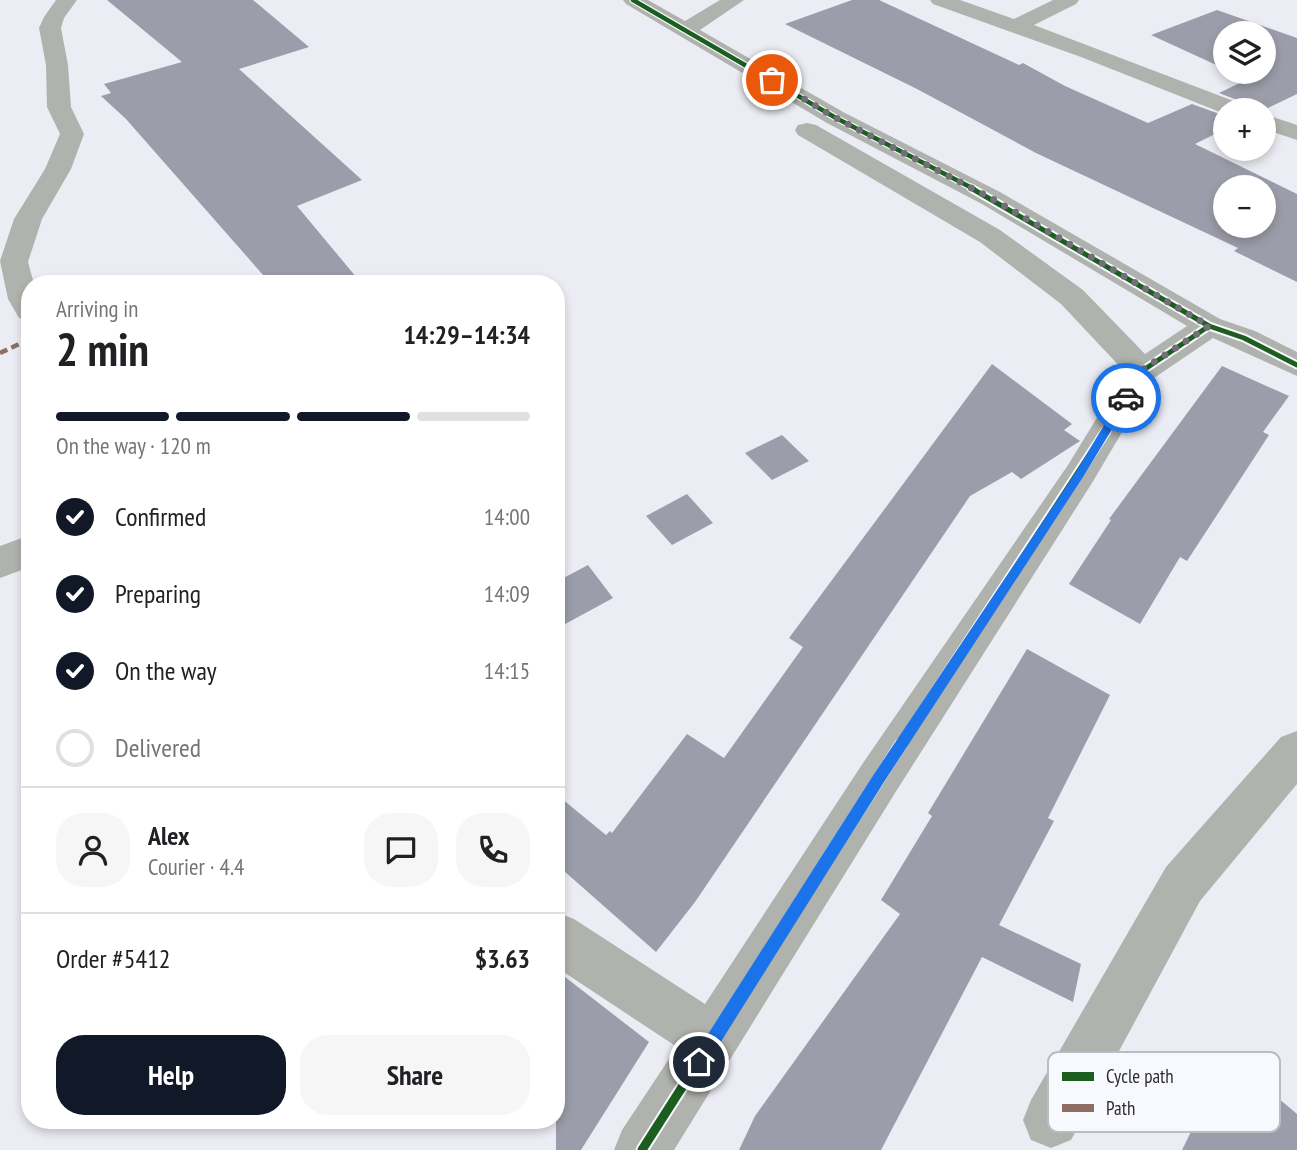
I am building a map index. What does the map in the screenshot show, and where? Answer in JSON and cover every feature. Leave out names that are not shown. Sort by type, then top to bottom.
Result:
[{"type":"street","points":[[21,291],[14,262],[28,219],[58,169],[72,134],[59,107],[57,65],[50,28],[54,17],[67,0]]},
{"type":"street","points":[[611,0],[610,7],[642,33]]},
{"type":"street","points":[[634,0],[836,118],[991,198],[1209,326],[1244,338],[1297,365]]},
{"type":"street","points":[[686,30],[734,0]]},
{"type":"street","points":[[940,0],[1018,25],[1213,101]]},
{"type":"street","points":[[1018,25],[1069,0]]},
{"type":"street","points":[[1276,117],[1297,108]]},
{"type":"street","points":[[787,119],[990,236],[1072,298],[1142,370]]},
{"type":"street","points":[[1276,126],[1297,133]]},
{"type":"street","points":[[642,1150],[879,778],[1080,474],[1142,370],[1209,326]]},
{"type":"street","points":[[0,563],[21,554]]},
{"type":"street","points":[[1089,1052],[1183,884],[1297,751]]},
{"type":"street","points":[[565,943],[713,1040]]},
{"type":"building","points":[[107,0],[253,0],[309,47],[239,69],[362,180],[297,206],[354,275],[263,275],[126,119],[101,96],[111,93],[104,84],[182,62]]},
{"type":"building","points":[[852,0],[879,0],[1019,65],[1023,63],[1065,86],[1148,123],[1192,104],[1213,112],[1213,135],[1195,144],[1213,153],[1213,161],[1230,161],[1258,175],[1213,175],[1213,236],[1036,153],[917,89],[785,24]]},
{"type":"building","points":[[1217,10],[1248,21],[1213,21],[1213,63],[1151,35]]},
{"type":"building","points":[[1276,31],[1297,38],[1297,94],[1276,104],[1276,98],[1232,98],[1219,93],[1238,84],[1276,84]]},
{"type":"building","points":[[1276,184],[1297,194],[1297,282],[1234,251],[1238,248],[1217,238],[1276,238]]},
{"type":"building","points":[[992,364],[1072,424],[1064,430],[1080,441],[1021,479],[1012,472],[970,496],[695,902],[656,952],[565,872],[565,801],[606,835],[610,831],[612,833],[687,734],[724,758],[803,647],[789,638]]},
{"type":"building","points":[[1222,366],[1289,396],[1263,432],[1269,435],[1187,561],[1180,557],[1140,624],[1069,584],[1111,520],[1109,519]]},
{"type":"building","points":[[782,435],[809,461],[772,480],[745,453]]},
{"type":"building","points":[[687,494],[713,523],[672,545],[646,516]]},
{"type":"building","points":[[588,565],[613,598],[565,624],[565,577]]},
{"type":"building","points":[[1027,649],[1110,695],[1048,818],[1054,821],[999,925],[1081,964],[1073,1002],[982,957],[881,1150],[739,1150],[755,1116],[900,914],[881,900],[932,816],[928,813]]},
{"type":"building","points":[[565,977],[649,1042],[581,1150],[556,1150],[556,1129],[565,1129]]},
{"type":"building","points":[[1280,1100],[1297,1114],[1297,1150],[1182,1150],[1191,1132],[1280,1132]]},
{"type":"marked path","points":[[0,353],[21,343]]},
{"type":"cycle path","points":[[633,0],[836,118],[991,198],[1209,326],[1244,338],[1297,365]]},
{"type":"cycle path","points":[[642,1150],[879,778],[1080,474],[1142,371],[1209,326]]},
{"type":"way so far","points":[[772,80],[836,118],[991,198],[1209,326],[1142,370],[1126,398]]},
{"type":"route","points":[[699,1062],[879,778],[1080,474],[1126,398]]}]
